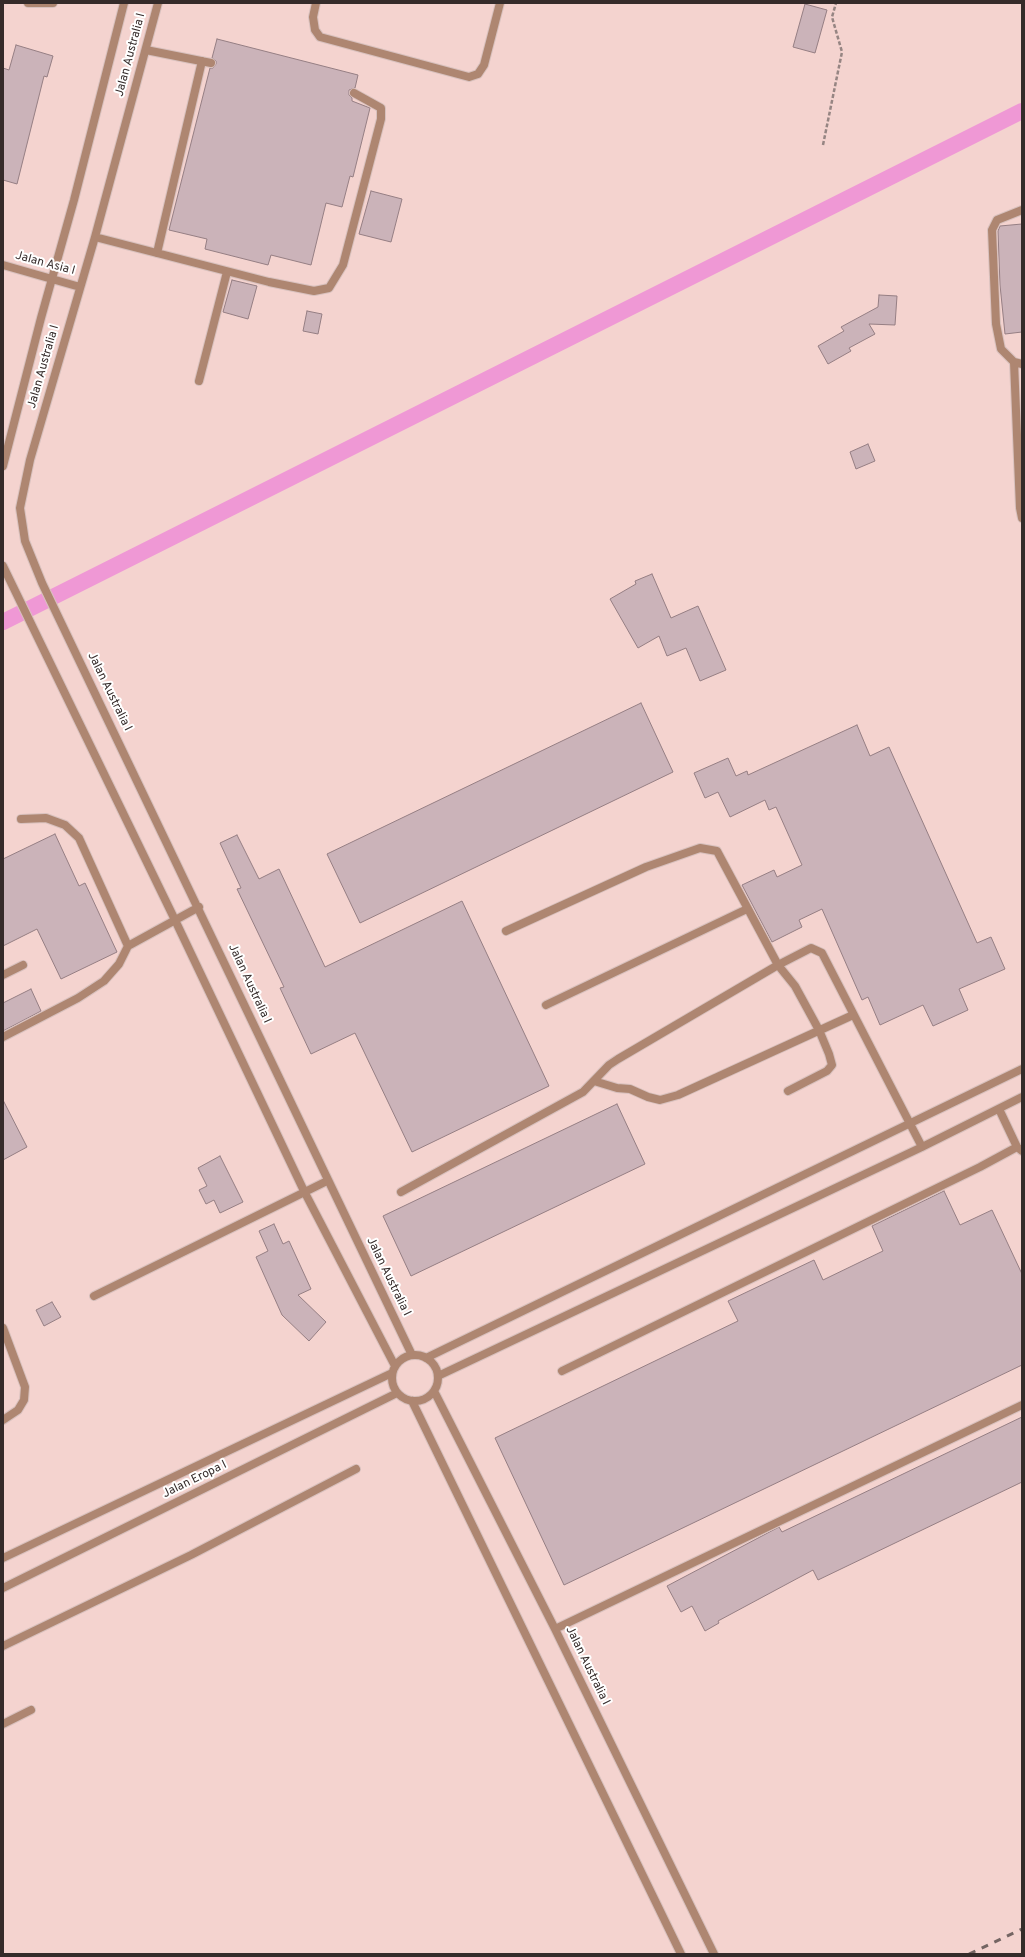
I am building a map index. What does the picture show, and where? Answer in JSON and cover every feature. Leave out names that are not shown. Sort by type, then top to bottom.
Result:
[{"type":"lane","points":[[28,3],[53,3]]},
{"type":"lane","name":"Jalan Australia I","points":[[3,466],[74,200],[124,3]]},
{"type":"lane","name":"Jalan Australia I","points":[[158,3],[95,237],[30,460],[20,508],[24,541],[42,583],[199,907],[327,1181],[412,1355]]},
{"type":"lane","points":[[316,3],[313,17],[315,30],[320,37],[469,77],[478,74],[484,65],[500,3]]},
{"type":"lane","points":[[146,50],[164,53],[183,59],[211,63]]},
{"type":"lane","points":[[157,253],[202,61]]},
{"type":"lane","points":[[95,237],[227,272],[314,291],[329,288],[343,265],[381,119],[380,108],[354,93]]},
{"type":"lane","points":[[1022,210],[997,220],[992,230],[996,324],[1001,349],[1018,363],[1020,508],[1022,518]]},
{"type":"lane","name":"Jalan Asia I","points":[[3,265],[80,287]]},
{"type":"lane","points":[[199,381],[227,272]]},
{"type":"lane","points":[[3,566],[175,920],[304,1191],[394,1370]]},
{"type":"lane","points":[[21,819],[46,818],[65,825],[79,838],[128,946]]},
{"type":"lane","points":[[506,931],[646,867],[700,848],[717,851],[728,869],[747,909],[778,965],[795,986],[819,1030],[832,1065],[827,1071],[788,1091]]},
{"type":"lane","points":[[3,1037],[66,1005],[104,981],[119,964],[128,946],[199,907]]},
{"type":"lane","points":[[546,1005],[747,909]]},
{"type":"lane","points":[[401,1192],[583,1092],[609,1065],[778,965],[811,948],[822,953],[909,1125],[922,1147]]},
{"type":"lane","points":[[3,975],[23,965]]},
{"type":"lane","points":[[594,1081],[617,1088],[630,1089],[648,1097],[660,1100],[678,1095],[853,1015]]},
{"type":"lane","points":[[426,1358],[1022,1069]]},
{"type":"lane","points":[[438,1376],[922,1147],[1022,1097]]},
{"type":"lane","points":[[562,1371],[1019,1149],[999,1109]]},
{"type":"lane","points":[[94,1296],[304,1191],[327,1181]]},
{"type":"lane","points":[[3,1328],[25,1387],[24,1400],[18,1410],[3,1420]]},
{"type":"lane","points":[[412,1355],[426,1358],[434,1366],[438,1376],[434,1391],[424,1400],[412,1401],[404,1399],[397,1393],[392,1384],[394,1370],[403,1359],[412,1355]]},
{"type":"lane","name":"Jalan Eropa I","points":[[3,1558],[394,1370]]},
{"type":"lane","name":"Jalan Australia I","points":[[434,1391],[555,1629],[714,1954]]},
{"type":"lane","name":"Jalan Eropa I","points":[[3,1588],[397,1393]]},
{"type":"lane","points":[[412,1401],[681,1954]]},
{"type":"lane","points":[[555,1629],[1022,1405]]},
{"type":"lane","points":[[3,1646],[190,1555],[356,1470]]},
{"type":"lane","points":[[3,1724],[31,1710]]},
{"type":"path","points":[[823,145],[842,52],[832,17],[836,3]]},
{"type":"shaded area","points":[[3,3],[1022,3],[1022,1954],[3,1954]]},
{"type":"building","points":[[805,4],[827,10],[815,53],[793,47]]},
{"type":"building","points":[[217,39],[358,75],[355,88],[349,90],[349,95],[352,98],[352,101],[370,108],[353,177],[350,176],[342,207],[326,203],[311,265],[271,255],[268,265],[205,249],[207,239],[169,230],[210,68],[213,68],[216,64],[216,61],[212,58]]},
{"type":"building","points":[[16,45],[53,56],[47,77],[44,76],[17,184],[3,180],[3,68],[9,70]]},
{"type":"building","points":[[371,191],[402,199],[391,242],[359,234]]},
{"type":"building","points":[[1022,224],[1022,332],[1005,334],[1000,285],[998,231],[1000,226]]},
{"type":"building","points":[[232,280],[257,286],[248,319],[223,312]]},
{"type":"building","points":[[879,295],[897,296],[895,325],[869,324],[875,334],[849,348],[851,351],[828,364],[818,346],[844,331],[841,327],[878,307]]},
{"type":"building","points":[[307,311],[322,314],[318,334],[303,331]]},
{"type":"building","points":[[868,444],[875,461],[856,469],[850,452]]},
{"type":"building","points":[[652,574],[671,618],[698,606],[726,670],[700,681],[686,648],[667,656],[659,636],[638,648],[610,599],[636,584],[635,581]]},
{"type":"building","points":[[641,703],[673,772],[360,923],[327,854]]},
{"type":"building","points":[[857,725],[870,756],[889,747],[977,943],[991,937],[1005,969],[959,989],[968,1010],[933,1026],[923,1005],[880,1025],[868,997],[862,1000],[822,909],[799,920],[802,927],[772,942],[742,885],[774,870],[777,877],[802,865],[776,807],[769,810],[765,800],[730,817],[718,792],[705,798],[694,773],[728,758],[736,776],[747,771],[748,775]]},
{"type":"building","points":[[55,834],[79,886],[85,883],[117,952],[61,979],[37,929],[3,946],[3,859]]},
{"type":"building","points":[[237,835],[259,879],[279,869],[325,967],[462,901],[549,1086],[412,1152],[355,1033],[311,1054],[280,988],[284,987],[237,889],[241,888],[220,843]]},
{"type":"building","points":[[31,989],[41,1011],[3,1031],[3,1003]]},
{"type":"building","points":[[3,1100],[27,1147],[3,1160]]},
{"type":"building","points":[[617,1104],[645,1164],[411,1276],[383,1216]]},
{"type":"building","points":[[220,1156],[243,1202],[220,1213],[214,1200],[206,1204],[199,1190],[207,1186],[198,1168]]},
{"type":"building","points":[[944,1191],[960,1225],[992,1210],[1022,1274],[1022,1365],[564,1585],[495,1438],[738,1321],[728,1301],[814,1260],[823,1280],[883,1251],[872,1226]]},
{"type":"building","points":[[274,1224],[283,1244],[289,1241],[311,1289],[298,1295],[326,1322],[309,1341],[282,1315],[256,1257],[268,1251],[259,1231]]},
{"type":"building","points":[[52,1302],[61,1317],[44,1326],[36,1310]]},
{"type":"building","points":[[1022,1417],[1022,1482],[818,1580],[813,1570],[718,1621],[719,1623],[705,1631],[692,1606],[681,1612],[667,1586],[779,1527],[782,1532]]},
{"type":"waterway","points":[[3,622],[1022,111]]},
{"type":"railway","points":[[969,1954],[1022,1929]]}]
